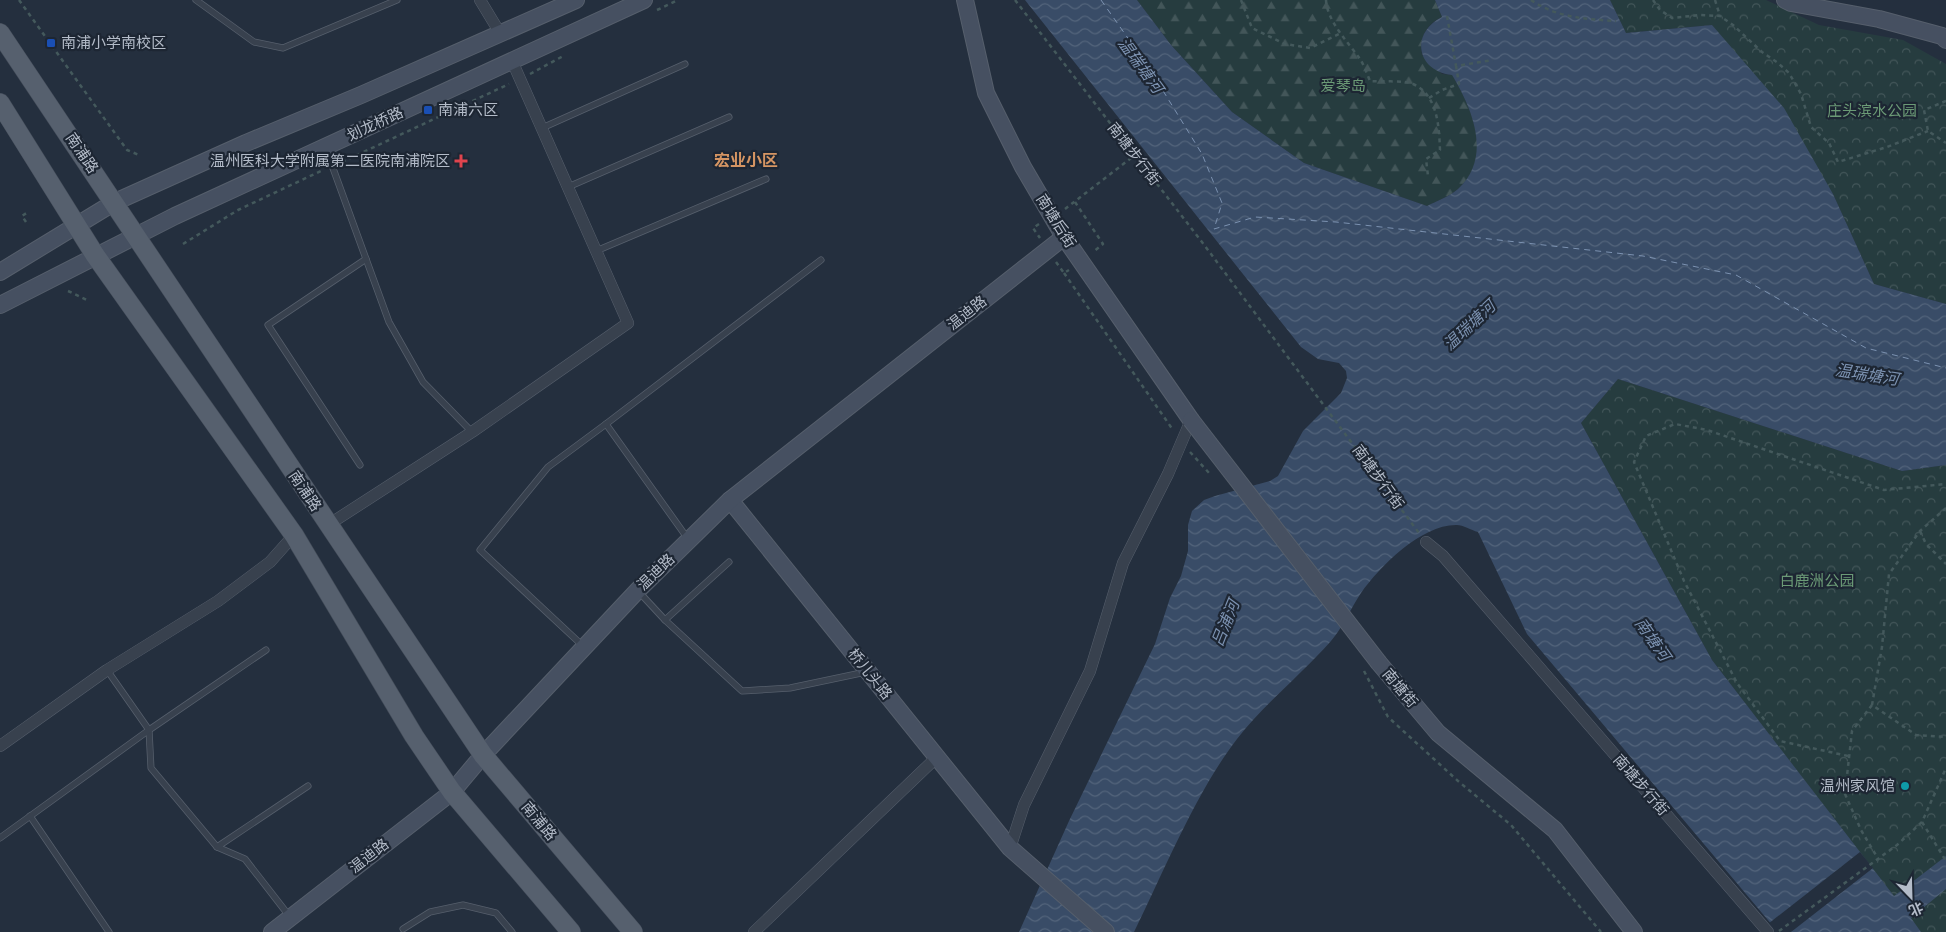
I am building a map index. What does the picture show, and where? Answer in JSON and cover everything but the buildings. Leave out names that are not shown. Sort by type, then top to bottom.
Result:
[{"type":"main road","name":"南浦路","points":[[0,32],[116,202],[134,235],[483,755],[633,932]]},
{"type":"main road","points":[[0,104],[95,255],[294,535],[414,736],[452,792],[571,932]]},
{"type":"street","points":[[480,0],[500,33]]},
{"type":"street","name":"划龙桥路","points":[[0,272],[116,202],[246,143],[361,95],[576,0]]},
{"type":"street","name":"南塘后街","points":[[965,0],[986,92],[1023,166],[1064,237],[1191,420]]},
{"type":"street","points":[[1785,0],[1791,3],[1879,19],[1942,36],[1946,40]]},
{"type":"street","name":"划龙桥路","points":[[0,305],[134,235],[638,2]]},
{"type":"street","points":[[328,525],[472,432],[628,323],[512,61]]},
{"type":"street","name":"温迪路","points":[[272,932],[452,792],[483,755],[638,590],[730,500],[1064,237]]},
{"type":"street","points":[[1010,848],[1024,805],[1090,671],[1123,563],[1191,420]]},
{"type":"street","name":"南塘街","points":[[1191,420],[1377,661],[1438,733],[1556,830],[1634,932]]},
{"type":"street","name":"桥儿头路","points":[[730,500],[1010,848],[1106,932]]},
{"type":"street","points":[[0,746],[107,670],[233,590],[270,562],[294,535]]},
{"type":"street","name":"南塘步行街","points":[[1426,542],[1443,556],[1768,932]]},
{"type":"street","points":[[754,932],[937,757]]},
{"type":"lane","points":[[196,0],[254,42],[283,48],[397,0]]},
{"type":"lane","points":[[542,128],[685,64]]},
{"type":"lane","points":[[568,187],[730,118]]},
{"type":"lane","points":[[325,147],[389,322],[423,382],[472,432]]},
{"type":"lane","points":[[596,251],[766,179]]},
{"type":"lane","points":[[360,465],[268,325],[366,259]]},
{"type":"lane","points":[[584,648],[480,550],[548,467],[821,260]]},
{"type":"lane","points":[[606,424],[689,540]]},
{"type":"lane","points":[[665,620],[730,562]]},
{"type":"lane","points":[[638,590],[665,620],[742,691],[790,688],[868,671]]},
{"type":"lane","points":[[0,838],[149,730],[266,650]]},
{"type":"lane","points":[[107,670],[149,730],[151,768],[217,847],[245,859],[291,917]]},
{"type":"lane","points":[[217,847],[308,786]]},
{"type":"lane","points":[[30,816],[110,932]]},
{"type":"lane","points":[[403,929],[430,912],[463,905],[496,913],[512,932]]},
{"type":"path","points":[[19,0],[127,150],[139,154]]},
{"type":"path","name":"南塘步行街","points":[[1015,0],[1323,402],[1426,542]]},
{"type":"path","points":[[1241,0],[1252,28],[1284,44],[1310,48],[1341,33]]},
{"type":"path","points":[[1326,0],[1326,6],[1341,33],[1361,61],[1370,81],[1413,84],[1429,98],[1438,120],[1440,150],[1426,159],[1428,176]]},
{"type":"path","points":[[1531,0],[1548,11],[1573,18],[1616,21]]},
{"type":"path","points":[[1653,0],[1660,10],[1672,18],[1700,15],[1720,16]]},
{"type":"path","points":[[1715,0],[1720,16],[1789,73],[1801,94],[1811,127],[1829,143],[1838,162],[1887,148],[1928,131]]},
{"type":"path","points":[[1429,98],[1442,90],[1459,84],[1447,16]]},
{"type":"path","points":[[183,244],[238,210],[520,79],[573,51]]},
{"type":"path","points":[[1456,66],[1493,60]]},
{"type":"path","points":[[1946,102],[1924,110],[1928,131],[1946,143]]},
{"type":"path","points":[[1135,155],[1075,202],[1033,228],[1182,442],[1210,474]]},
{"type":"path","points":[[1064,273],[1082,262],[1103,244],[1075,202]]},
{"type":"path","points":[[26,222],[22,216],[28,212]]},
{"type":"path","points":[[68,291],[89,301]]},
{"type":"path","points":[[1848,756],[1780,741],[1737,683],[1684,581],[1634,462],[1646,436],[1675,424],[1708,430],[1884,490],[1946,484]]},
{"type":"path","points":[[1877,857],[1860,830],[1845,794],[1852,731],[1872,705],[1882,647],[1889,574],[1920,531],[1946,508]]},
{"type":"path","points":[[1920,531],[1926,544],[1946,564]]},
{"type":"path","points":[[1377,661],[1363,668],[1388,717],[1458,781],[1511,825],[1601,932]]},
{"type":"path","points":[[1872,705],[1916,735],[1946,737]]},
{"type":"path","points":[[1778,932],[1897,844],[1922,822],[1946,768]]},
{"type":"path","points":[[1922,822],[1946,861]]},
{"type":"green space","name":"爱琴岛","points":[[1137,0],[1435,0],[1442,17],[1432,23],[1425,32],[1421,49],[1422,55],[1442,74],[1452,75],[1472,117],[1476,132],[1477,148],[1475,162],[1469,176],[1455,192],[1427,206],[1304,163],[1232,112],[1171,45]]},
{"type":"green space","name":"庄头滨水公园","points":[[1610,0],[1766,0],[1819,25],[1903,40],[1946,64],[1946,304],[1874,284],[1833,194],[1712,25],[1626,33]]},
{"type":"green space","name":"白鹿洲公园","points":[[1618,379],[1902,471],[1946,465],[1946,932],[1921,932],[1712,660],[1581,423]]},
{"type":"water","points":[[1025,0],[1137,0],[1171,45],[1232,112],[1304,163],[1427,206],[1458,189],[1469,176],[1475,162],[1477,148],[1476,132],[1472,117],[1452,75],[1440,72],[1431,66],[1425,59],[1422,50],[1425,32],[1442,17],[1435,0],[1610,0],[1626,33],[1712,25],[1784,108],[1833,194],[1874,284],[1946,304],[1946,465],[1902,471],[1618,379],[1581,423],[1712,660],[1894,896],[1946,856],[1946,889],[1911,918],[1921,932],[1778,932],[1527,634],[1478,532],[1457,525],[1430,531],[1403,548],[1390,559],[1361,593],[1331,641],[1259,713],[1237,739],[1194,807],[1134,932],[1019,932],[1069,821],[1155,644],[1170,598],[1181,576],[1188,551],[1188,525],[1192,511],[1204,500],[1270,481],[1278,476],[1303,431],[1341,393],[1347,378],[1346,371],[1339,363],[1318,359],[1301,347]]},
{"type":"pier","points":[[1860,852],[1873,868],[1791,932],[1775,932],[1768,924]]},
{"type":"ferry route","points":[[1101,0],[1149,68],[1202,154],[1222,203],[1214,229],[1255,217],[1336,222],[1643,256],[1736,275],[1866,348],[1946,368]]},
{"type":"place","name":"南浦小学南校区","points":[[51,43]]},
{"type":"place","name":"南浦六区","points":[[428,110]]},
{"type":"place","name":"温州医科大学附属第二医院南浦院区","points":[[461,161]]},
{"type":"place","name":"温州家风馆","points":[[1905,786]]},
{"type":"district","name":"宏业小区","points":[[746,160]]},
{"type":"water label","name":"温瑞塘河","points":[[1141,65]]},
{"type":"water label","name":"温瑞塘河","points":[[1469,325]]},
{"type":"water label","name":"温瑞塘河","points":[[1867,374]]},
{"type":"water label","name":"吕浦河","points":[[1225,623]]},
{"type":"water label","name":"南塘河","points":[[1653,639]]}]
